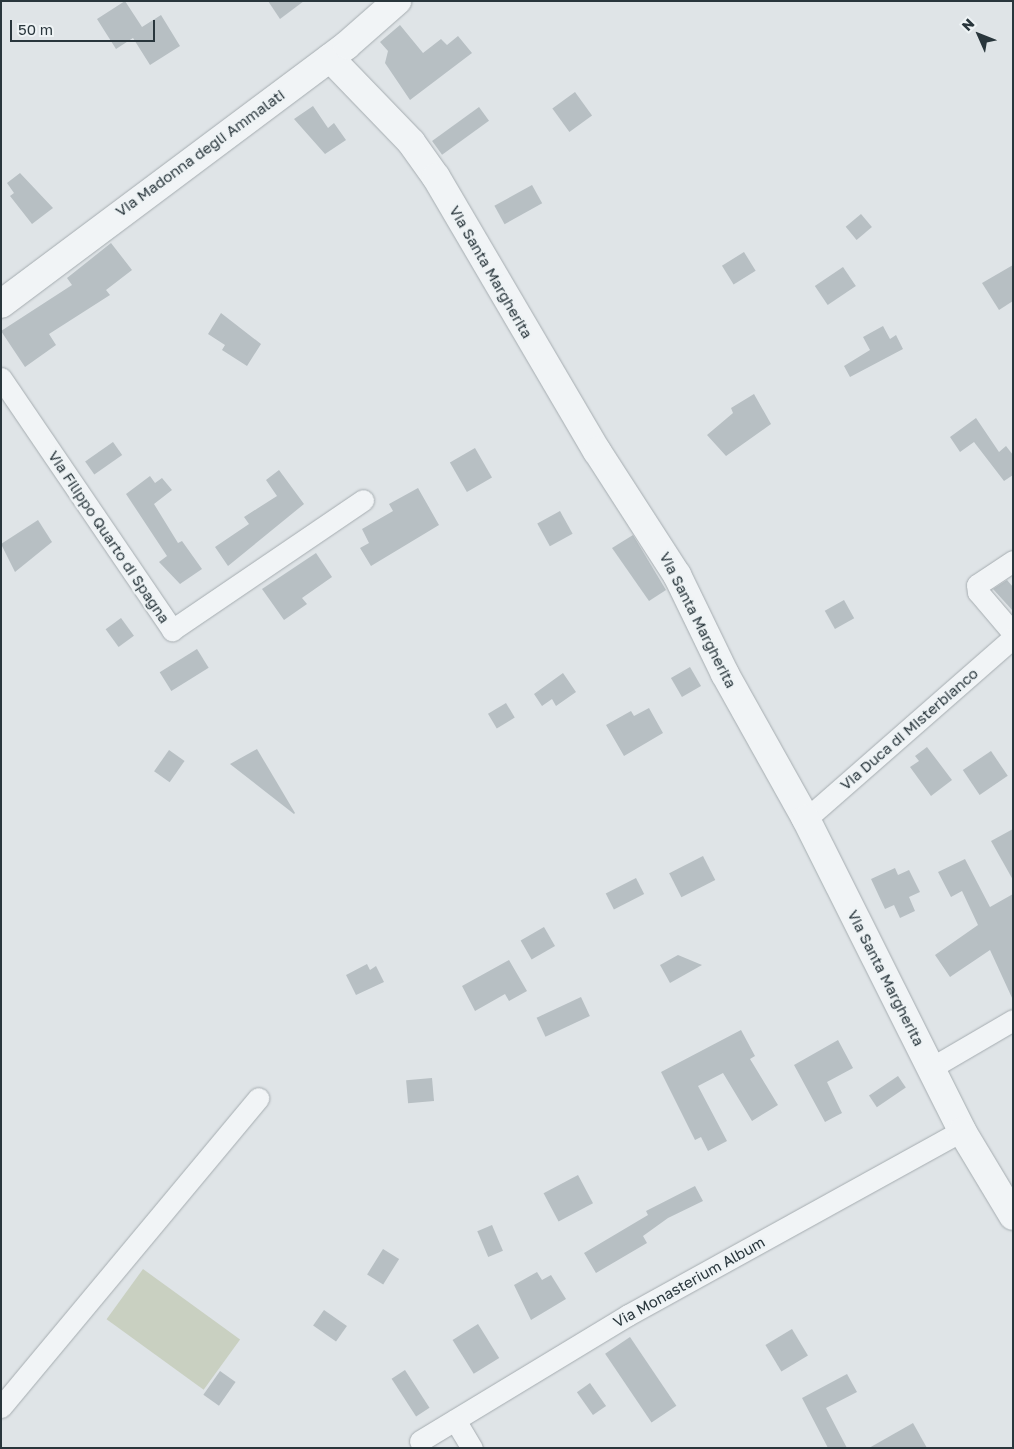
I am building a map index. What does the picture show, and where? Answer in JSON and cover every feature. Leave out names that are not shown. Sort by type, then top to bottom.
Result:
[{"type":"street","name":"Via Madonna degli Ammalati","points":[[1,304],[330,58],[397,1]]},
{"type":"street","name":"Via Santa Margherita","points":[[330,58],[411,142],[436,177],[597,451],[677,575],[725,674],[806,819],[962,1131],[1013,1216]]},
{"type":"street","name":"Via Filippo Quarto di Spagna","points":[[1,378],[172,630],[363,500]]},
{"type":"street","points":[[1013,561],[977,585],[978,592],[1013,634]]},
{"type":"street","name":"Via Duca di Misterbianco","points":[[806,819],[1013,638]]},
{"type":"street","points":[[931,1068],[1013,1020]]},
{"type":"street","points":[[1,1407],[258,1098]]},
{"type":"street","name":"Via Monasterium Album","points":[[420,1441],[628,1315],[962,1131]]},
{"type":"street","points":[[455,1420],[472,1448]]},
{"type":"green space","points":[[143,1269],[240,1340],[204,1390],[107,1319]]},
{"type":"building","points":[[125,1],[142,27],[161,15],[180,46],[150,65],[133,38],[116,49],[97,19]]},
{"type":"building","points":[[268,1],[304,1],[280,19]]},
{"type":"building","points":[[400,25],[423,53],[441,39],[447,45],[458,36],[472,53],[410,100],[385,63],[388,51],[380,42]]},
{"type":"building","points":[[575,92],[592,115],[569,132],[552,108]]},
{"type":"building","points":[[313,106],[328,128],[334,123],[346,140],[325,154],[294,119]]},
{"type":"building","points":[[479,107],[489,121],[442,155],[432,141]]},
{"type":"building","points":[[20,173],[53,208],[32,224],[10,196],[14,193],[7,183]]},
{"type":"building","points":[[532,185],[542,203],[505,224],[494,206]]},
{"type":"building","points":[[861,214],[872,227],[857,240],[846,227]]},
{"type":"building","points":[[111,243],[132,270],[106,290],[110,295],[49,334],[56,345],[25,367],[1,331],[72,285],[67,278]]},
{"type":"building","points":[[744,252],[756,271],[734,284],[722,266]]},
{"type":"building","points":[[1013,265],[1013,301],[999,310],[982,283]]},
{"type":"building","points":[[843,267],[856,286],[828,305],[815,286]]},
{"type":"building","points":[[221,313],[261,344],[247,366],[222,350],[225,345],[208,334]]},
{"type":"building","points":[[883,326],[890,339],[896,335],[903,349],[850,377],[844,366],[870,350],[863,337]]},
{"type":"building","points":[[754,394],[771,424],[726,456],[707,435],[733,413],[731,408]]},
{"type":"building","points":[[976,418],[999,452],[1006,446],[1013,455],[1013,475],[1004,481],[974,442],[960,452],[950,437]]},
{"type":"building","points":[[113,442],[122,455],[94,475],[85,462]]},
{"type":"building","points":[[475,448],[492,477],[467,492],[450,462]]},
{"type":"building","points":[[279,470],[304,504],[228,566],[215,547],[249,524],[244,517],[277,496],[266,480]]},
{"type":"building","points":[[150,476],[155,483],[162,478],[172,490],[154,504],[178,543],[182,541],[202,569],[180,584],[159,562],[167,556],[126,494]]},
{"type":"building","points":[[418,488],[439,525],[371,566],[360,548],[369,543],[362,529],[393,511],[389,504]]},
{"type":"building","points":[[560,511],[573,534],[550,546],[537,524]]},
{"type":"building","points":[[38,520],[52,542],[15,572],[1,544]]},
{"type":"building","points":[[633,535],[666,590],[649,601],[612,548]]},
{"type":"building","points":[[316,553],[332,577],[302,598],[307,604],[284,620],[262,589]]},
{"type":"building","points":[[1007,580],[1013,587],[1013,611],[993,589]]},
{"type":"building","points":[[844,600],[854,618],[835,629],[825,611]]},
{"type":"building","points":[[121,618],[134,636],[119,647],[106,629]]},
{"type":"building","points":[[197,649],[209,668],[171,691],[160,672]]},
{"type":"building","points":[[690,667],[701,686],[682,697],[671,678]]},
{"type":"building","points":[[563,673],[576,692],[556,706],[552,699],[542,706],[534,694]]},
{"type":"building","points":[[506,703],[515,718],[497,728],[488,714]]},
{"type":"building","points":[[649,708],[663,733],[624,756],[606,725],[631,711],[634,716]]},
{"type":"building","points":[[927,747],[952,780],[931,796],[910,767],[919,761],[915,756]]},
{"type":"building","points":[[257,749],[295,813],[294,814],[230,764]]},
{"type":"building","points":[[169,750],[185,761],[170,782],[154,771]]},
{"type":"building","points":[[991,751],[1008,776],[980,795],[963,770]]},
{"type":"building","points":[[1013,829],[1013,880],[991,841]]},
{"type":"building","points":[[703,856],[715,880],[681,897],[669,873]]},
{"type":"building","points":[[965,859],[990,907],[1013,894],[1013,1000],[990,950],[950,977],[935,955],[978,925],[962,891],[951,897],[938,872]]},
{"type":"building","points":[[895,868],[898,875],[909,870],[920,892],[909,897],[915,911],[900,918],[894,905],[885,909],[871,879]]},
{"type":"building","points":[[636,878],[644,894],[614,909],[606,893]]},
{"type":"building","points":[[544,927],[555,946],[532,960],[521,940]]},
{"type":"building","points":[[678,955],[702,965],[670,983],[660,965]]},
{"type":"building","points":[[509,960],[527,991],[509,1001],[505,994],[475,1011],[462,986]]},
{"type":"building","points":[[367,964],[370,970],[376,966],[384,982],[356,995],[346,975]]},
{"type":"building","points":[[581,997],[590,1016],[545,1037],[537,1018]]},
{"type":"building","points":[[741,1030],[755,1056],[750,1059],[778,1105],[752,1121],[723,1073],[698,1086],[727,1141],[708,1151],[701,1137],[695,1140],[661,1072]]},
{"type":"building","points":[[838,1040],[853,1068],[827,1082],[842,1113],[825,1122],[794,1065]]},
{"type":"building","points":[[898,1076],[906,1088],[877,1107],[869,1096]]},
{"type":"building","points":[[432,1078],[434,1101],[408,1103],[406,1080]]},
{"type":"building","points":[[578,1175],[593,1203],[559,1222],[544,1193]]},
{"type":"building","points":[[695,1186],[703,1201],[668,1218],[643,1236],[647,1243],[596,1273],[584,1253],[648,1215],[646,1211]]},
{"type":"building","points":[[492,1225],[503,1251],[488,1257],[477,1231]]},
{"type":"building","points":[[383,1249],[399,1259],[383,1285],[367,1274]]},
{"type":"building","points":[[537,1272],[542,1280],[551,1275],[566,1299],[531,1320],[514,1285]]},
{"type":"building","points":[[324,1310],[347,1326],[336,1342],[313,1326]]},
{"type":"building","points":[[478,1324],[499,1358],[474,1374],[453,1340]]},
{"type":"building","points":[[792,1329],[808,1356],[781,1372],[765,1345]]},
{"type":"building","points":[[630,1337],[676,1406],[652,1423],[605,1354]]},
{"type":"building","points":[[405,1370],[430,1408],[416,1416],[392,1379]]},
{"type":"building","points":[[220,1371],[236,1382],[219,1406],[203,1395]]},
{"type":"building","points":[[847,1374],[857,1392],[826,1408],[847,1448],[828,1448],[802,1398]]},
{"type":"building","points":[[590,1383],[606,1406],[593,1415],[577,1392]]},
{"type":"building","points":[[913,1423],[927,1448],[869,1448]]}]
